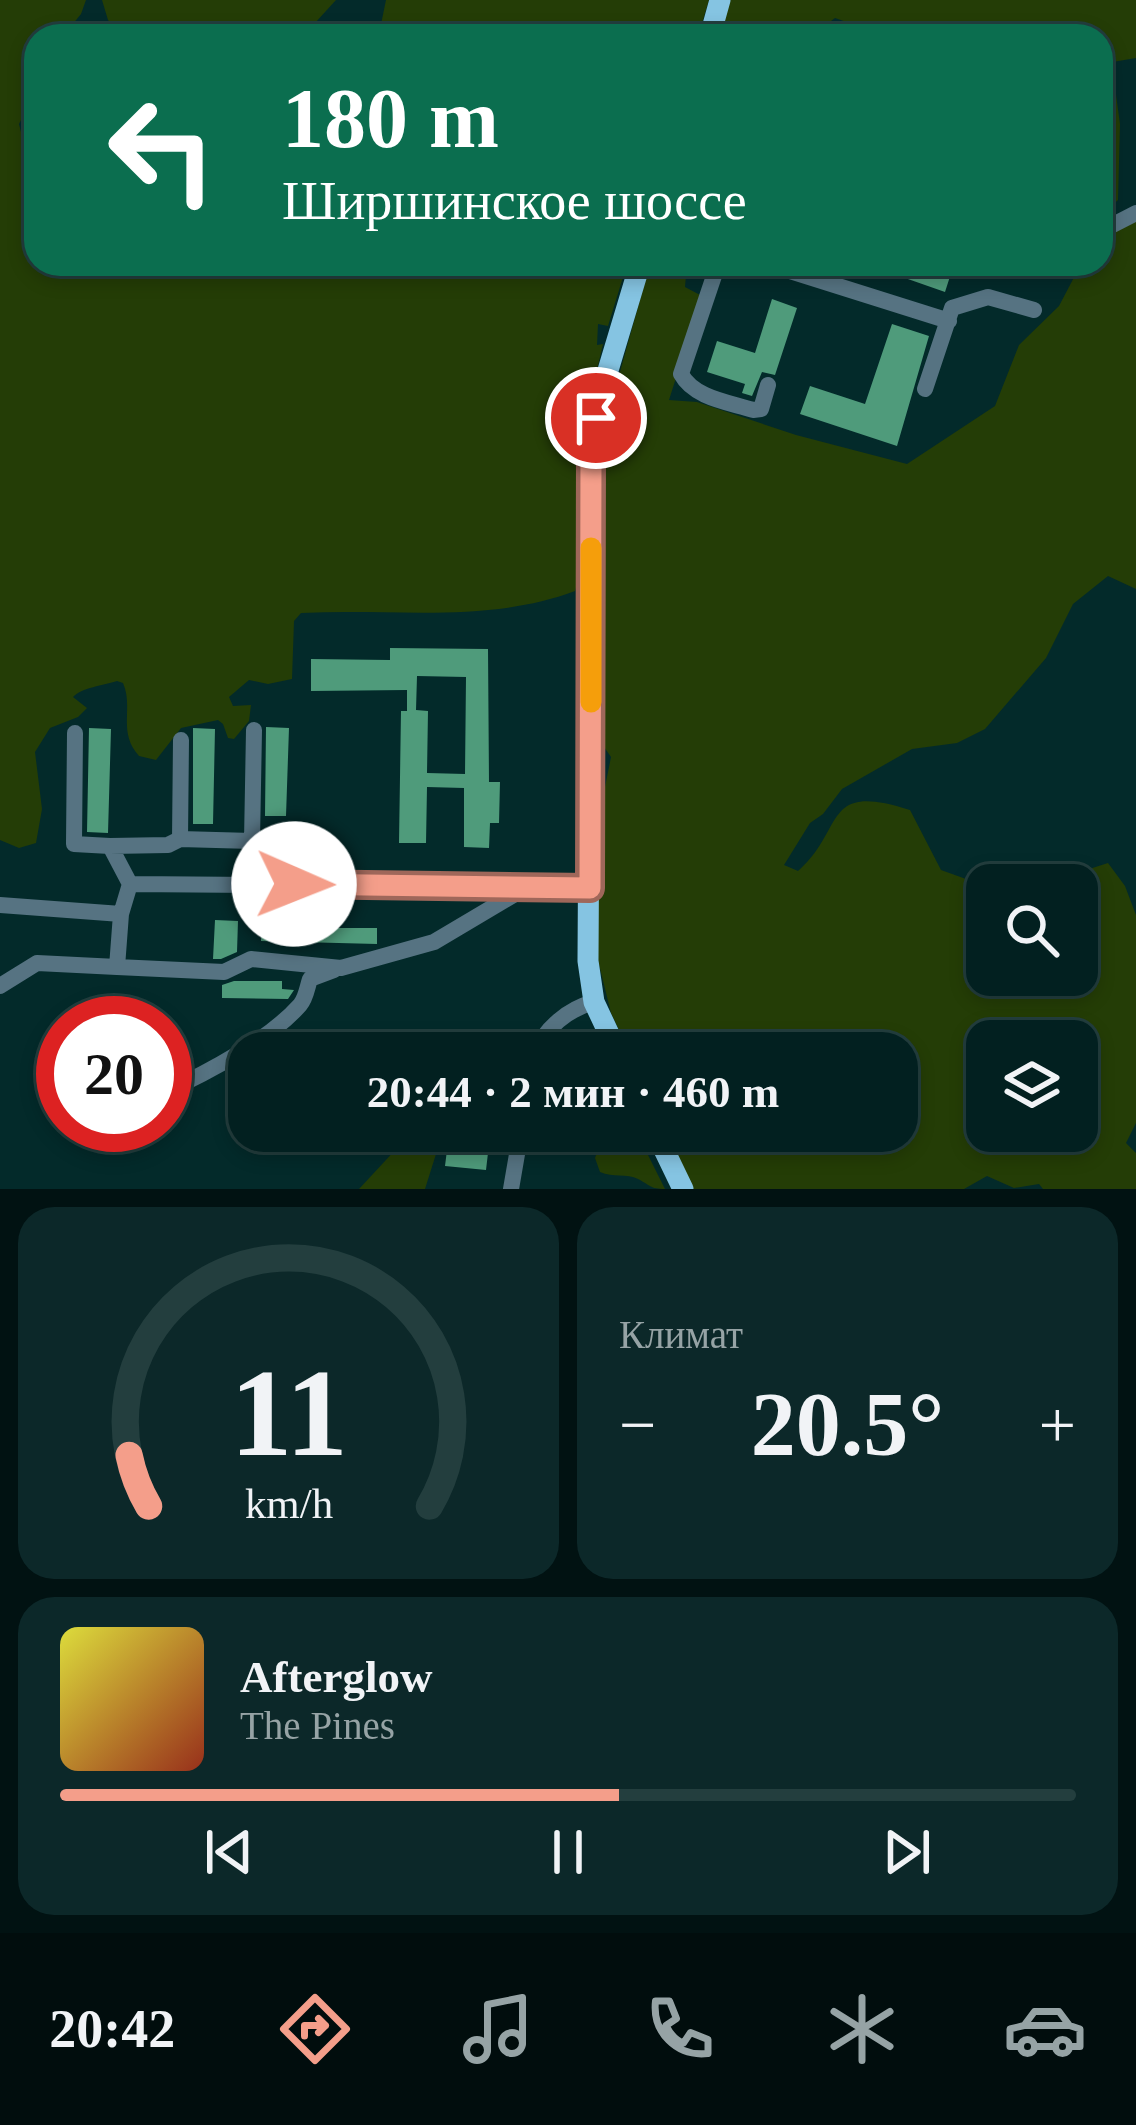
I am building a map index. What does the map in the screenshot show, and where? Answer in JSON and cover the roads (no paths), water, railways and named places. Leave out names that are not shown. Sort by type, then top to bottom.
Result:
[{"type":"main road","points":[[608,1032],[594,1002],[588,961],[591,456],[603,387],[636,276]]},
{"type":"main road","points":[[665,1152],[683,1189]]},
{"type":"lane","points":[[714,276],[681,374],[697,392],[753,410],[761,409],[768,385]]},
{"type":"lane","points":[[808,276],[949,321]]},
{"type":"lane","points":[[925,389],[952,308],[988,297],[1034,310]]},
{"type":"lane","points":[[75,733],[74,844],[110,846],[168,845],[180,839],[252,841],[254,730]]},
{"type":"lane","points":[[180,839],[181,740]]},
{"type":"lane","points":[[110,846],[130,884],[121,914],[117,967]]},
{"type":"lane","points":[[130,884],[590,888]]},
{"type":"lane","points":[[192,1079],[273,1029],[304,1002],[310,979],[434,942],[526,888]]},
{"type":"lane","points":[[0,905],[121,914]]},
{"type":"lane","points":[[0,986],[37,963],[224,972],[250,959],[341,968]]},
{"type":"lane","points":[[551,1032],[575,1007],[594,1002]]},
{"type":"lane","points":[[511,1189],[517,1152]]}]
